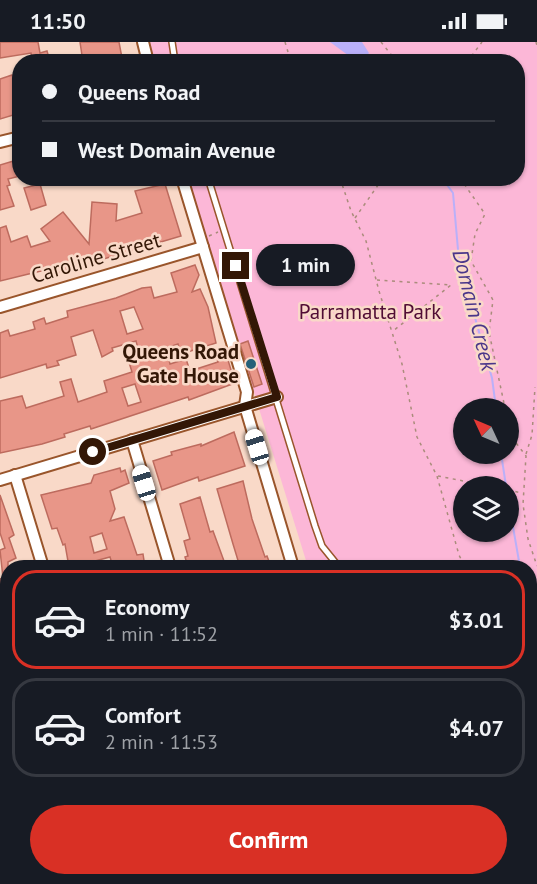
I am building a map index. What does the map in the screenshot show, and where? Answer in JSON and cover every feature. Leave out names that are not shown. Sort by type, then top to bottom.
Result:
[{"type":"street","points":[[184,186],[248,392],[245,406],[291,560]]},
{"type":"street","name":"Caroline Street","points":[[0,307],[202,243]]},
{"type":"street","points":[[0,480],[277,397]]},
{"type":"street","points":[[132,440],[168,560]]},
{"type":"street","points":[[15,476],[41,560]]},
{"type":"lane","points":[[211,186],[317,532],[327,554],[333,560]]},
{"type":"path","points":[[381,42],[391,54]]},
{"type":"path","points":[[536,42],[537,46]]},
{"type":"path","points":[[343,186],[366,241],[402,364],[417,436],[437,476],[462,560]]},
{"type":"path","points":[[355,218],[377,186]]},
{"type":"path","points":[[466,186],[485,214],[476,234],[471,261],[493,300],[489,332],[504,398]]},
{"type":"path","points":[[202,243],[225,229]]},
{"type":"path","points":[[376,280],[451,285],[392,332]]},
{"type":"path","points":[[535,387],[532,435],[525,456],[523,493],[528,539],[535,560]]},
{"type":"path","points":[[519,448],[525,456]]},
{"type":"path","points":[[437,476],[453,479]]},
{"type":"path","points":[[519,492],[523,493]]},
{"type":"green space","name":"Parramatta Park","points":[[146,42],[537,42],[537,560],[306,560],[190,186],[525,186],[525,54],[149,54]]},
{"type":"shaded area","points":[[330,42],[362,42],[369,53],[368,54],[346,54]]},
{"type":"building","points":[[0,42],[38,42],[40,53],[47,51],[48,54],[12,54],[12,56],[0,58]]},
{"type":"building","points":[[80,42],[119,42],[121,54],[82,54]]},
{"type":"building","points":[[12,75],[12,115],[0,119],[0,79]]},
{"type":"building","points":[[12,161],[12,178],[8,179],[10,185],[7,186],[14,206],[0,210],[0,165]]},
{"type":"building","points":[[41,186],[46,205],[31,210],[24,188]]},
{"type":"building","points":[[166,186],[181,236],[46,276],[45,270],[0,281],[0,228],[6,226],[11,242],[27,236],[31,247],[50,241],[41,229],[63,212],[89,244],[92,202],[117,204],[116,221],[142,213],[135,191]]},
{"type":"building","points":[[195,265],[199,275],[192,292],[200,289],[208,307],[216,343],[181,354],[178,344],[166,348],[170,364],[186,359],[190,371],[218,362],[215,350],[224,347],[235,383],[189,400],[188,397],[91,429],[90,426],[64,434],[65,437],[42,444],[0,453],[0,401],[22,396],[26,408],[64,396],[60,382],[71,379],[78,402],[107,392],[104,381],[132,372],[128,359],[140,356],[136,341],[112,348],[113,351],[102,357],[93,330],[71,337],[76,355],[57,361],[59,365],[47,368],[46,364],[0,378],[0,333],[8,330],[10,336],[35,329],[33,322],[44,318],[46,324],[68,317],[67,311],[116,298],[142,288],[151,287],[154,298],[177,292],[171,273]],"holes":[[[134,307],[143,329],[127,334],[120,311]],[[135,384],[141,402],[128,406],[122,388]]]},
{"type":"building","name":"Queens Road Gate House","points":[[248,341],[262,384],[254,387],[240,344]]},
{"type":"building","points":[[234,432],[245,466],[199,481],[198,477],[162,490],[153,461],[172,455],[171,452],[201,444],[201,446]]},
{"type":"building","points":[[120,468],[121,472],[125,470],[129,483],[110,491],[115,509],[110,521],[124,517],[137,555],[143,554],[144,560],[111,560],[110,557],[99,560],[68,560],[65,544],[63,545],[57,528],[52,529],[41,495],[91,483],[94,475]],"holes":[[[102,533],[107,549],[94,553],[90,537]]]},
{"type":"building","points":[[243,481],[252,519],[265,557],[267,556],[268,560],[238,560],[217,489]]},
{"type":"building","points":[[0,495],[14,535],[9,538],[16,558],[1,560],[0,550],[5,548],[0,533]]},
{"type":"building","points":[[200,497],[210,532],[213,531],[224,560],[186,560],[185,557],[188,556],[184,541],[190,539],[180,504]]},
{"type":"waterway","name":"Domain Creek","points":[[448,186],[453,193],[459,261],[492,378],[495,398]]},
{"type":"waterway","name":"Domain Creek","points":[[503,464],[504,476]]},
{"type":"waterway","name":"Domain Creek","points":[[516,542],[519,560]]},
{"type":"place","name":"Queens Road Gate House","points":[[251,364]]},
{"type":"route","points":[[93,452],[277,397],[236,266]]}]
